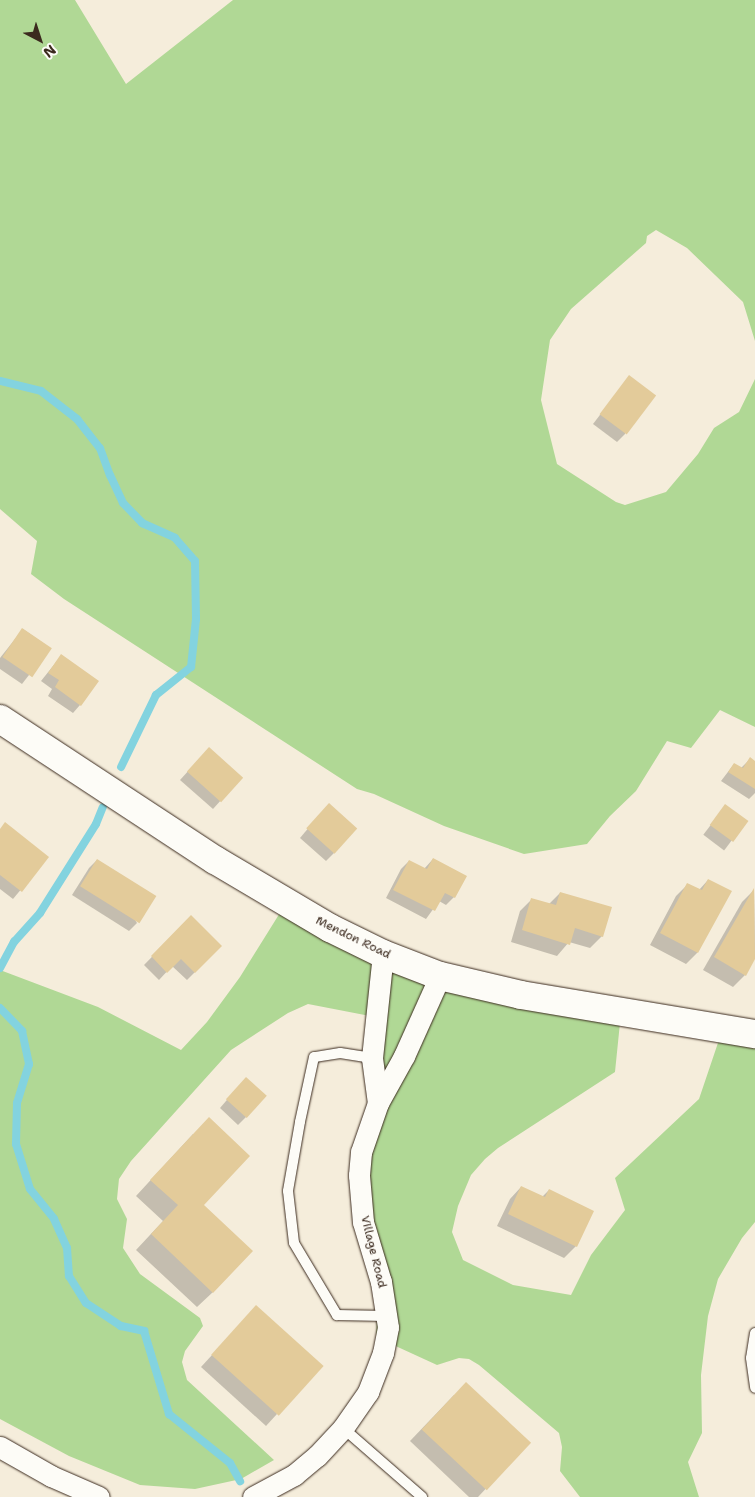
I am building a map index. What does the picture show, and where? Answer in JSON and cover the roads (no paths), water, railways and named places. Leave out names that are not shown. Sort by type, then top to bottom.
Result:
[{"type":"main road","name":"Mendon Road","points":[[0,719],[237,873],[330,928],[383,954],[440,976],[522,995],[755,1033]]},
{"type":"street","name":"Village Road","points":[[378,1103],[372,1058],[383,954]]},
{"type":"street","name":"Village Road","points":[[253,1497],[294,1475],[317,1456],[343,1428],[368,1392],[383,1353],[388,1327],[381,1282],[363,1222],[359,1175],[361,1152],[378,1103],[404,1056],[440,976]]},
{"type":"street","points":[[0,1448],[51,1476],[100,1497]]},
{"type":"lane","points":[[372,1058],[340,1053],[314,1057],[288,1192],[294,1243],[337,1315],[386,1316]]},
{"type":"lane","points":[[755,1333],[751,1358],[755,1388]]},
{"type":"lane","points":[[343,1428],[422,1497]]},
{"type":"waterway","points":[[0,381],[41,391],[77,419],[100,448],[123,503],[142,523],[175,538],[195,561],[196,619],[191,667],[156,695],[121,767]]},
{"type":"waterway","points":[[0,968],[14,942],[40,913],[96,824],[103,807]]},
{"type":"waterway","points":[[0,1008],[22,1031],[29,1064],[17,1103],[16,1144],[30,1189],[54,1219],[67,1248],[69,1276],[86,1303],[121,1326],[144,1331],[169,1414],[230,1463],[240,1481]]}]
